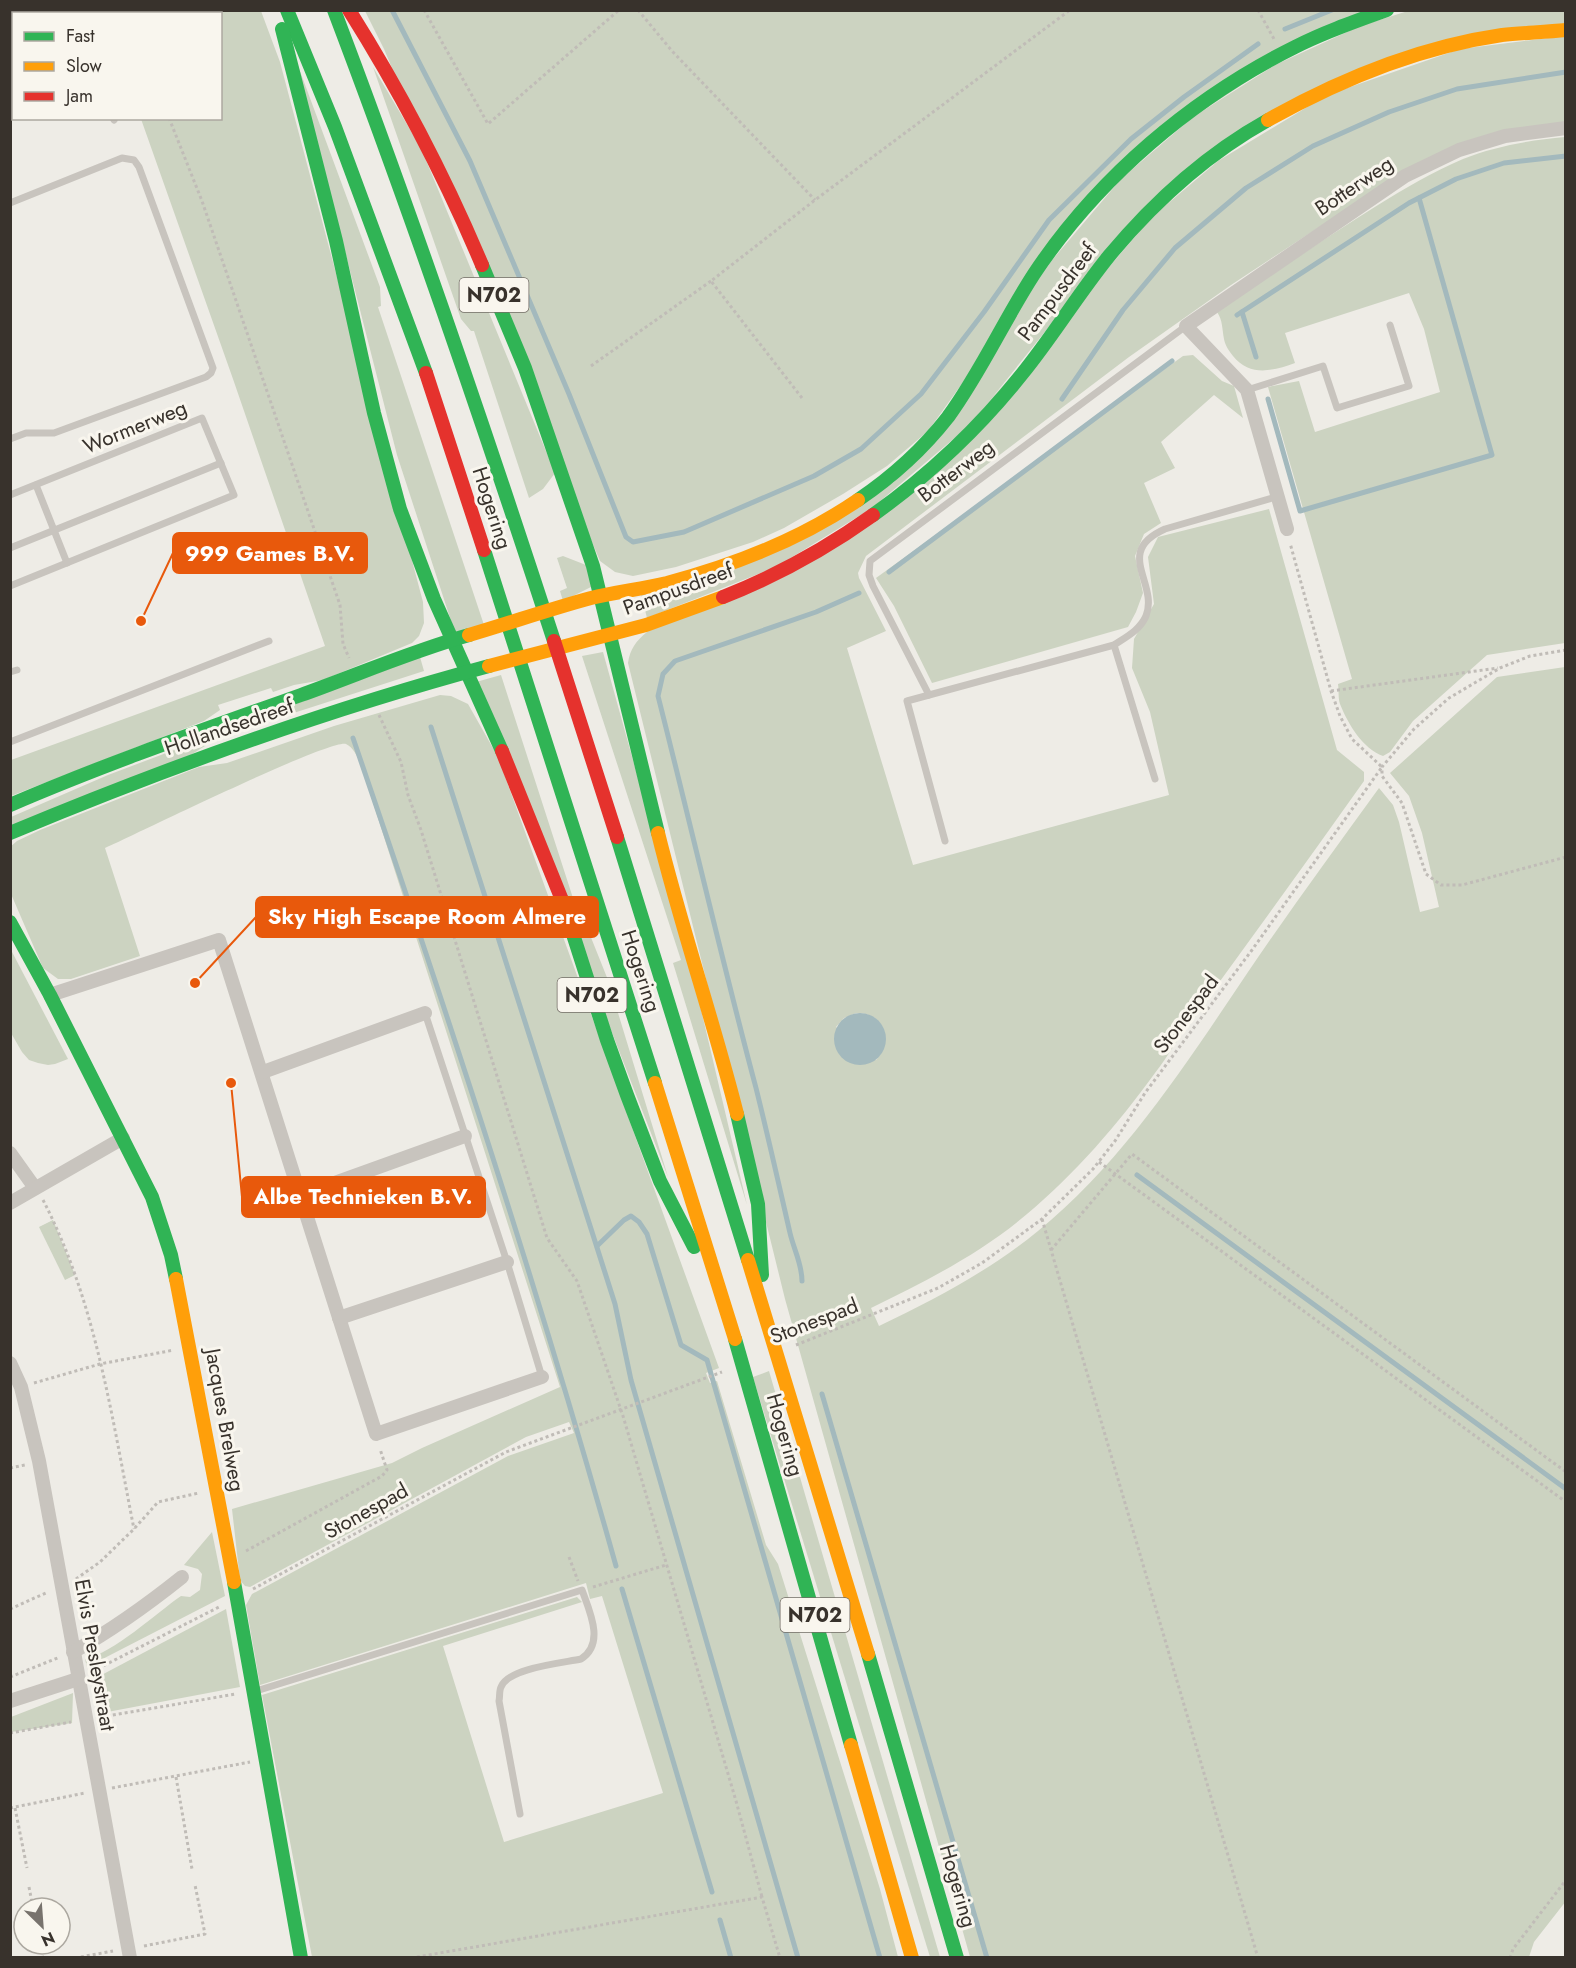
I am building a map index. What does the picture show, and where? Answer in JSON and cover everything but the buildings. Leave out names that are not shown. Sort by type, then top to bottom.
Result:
[{"type":"main road","name":"N702","points":[[278,10],[400,509],[451,640],[517,784],[557,885],[607,1040],[660,1181],[728,1314]]},
{"type":"main road","name":"Hogering","points":[[287,10],[335,127],[418,348],[536,710],[728,1314],[912,1958]]},
{"type":"main road","name":"Hogering","points":[[334,10],[371,107],[530,568],[640,906],[858,1618],[957,1958]]},
{"type":"main road","name":"N702","points":[[349,10],[383,64],[454,199],[525,368],[593,566],[674,897],[723,1058],[746,1147],[758,1204],[764,1317]]},
{"type":"main road","name":"Pampusdreef","points":[[563,607],[600,596],[638,590],[697,575],[769,549],[835,515],[890,475],[926,442],[959,401],[1017,300],[1046,257],[1101,192],[1148,145],[1207,98],[1282,54],[1338,28],[1387,10]]},
{"type":"main road","name":"Pampusdreef","points":[[499,662],[610,636],[712,603],[758,582],[829,544],[867,519],[953,449],[990,411],[1021,376],[1110,256],[1137,225],[1175,188],[1257,126],[1309,96],[1397,60],[1502,35],[1566,30]]},
{"type":"main road","name":"Hollandsedreef","points":[[10,806],[61,782],[356,674],[451,640],[563,607]]},
{"type":"main road","name":"Hollandsedreef","points":[[10,833],[89,800],[218,752],[499,662]]},
{"type":"main road","name":"Jacques Brelweg","points":[[10,922],[50,995],[152,1197],[171,1255],[267,1759],[301,1958]]},
{"type":"street","name":"Botterweg","points":[[1186,326],[1405,176],[1460,150],[1497,138],[1566,128]]},
{"type":"street","points":[[1186,326],[1247,390],[1287,529]]},
{"type":"street","points":[[50,995],[219,940],[376,1434],[542,1377]]},
{"type":"street","points":[[262,1072],[425,1013]]},
{"type":"street","points":[[300,1195],[465,1136]]},
{"type":"street","points":[[10,1203],[123,1138]]},
{"type":"street","points":[[10,1153],[35,1188]]},
{"type":"street","points":[[339,1318],[507,1262]]},
{"type":"street","name":"Elvis Presleystraat","points":[[10,1363],[21,1387],[39,1461],[129,1953]]},
{"type":"street","points":[[73,1652],[135,1614],[182,1577]]},
{"type":"street","points":[[10,1701],[78,1679]]},
{"type":"lane","points":[[10,203],[122,158],[134,160],[140,167],[213,368],[206,377],[54,433],[26,433],[10,439]]},
{"type":"lane","name":"Botterweg","points":[[929,695],[873,586],[869,575],[870,561],[1186,326]]},
{"type":"lane","points":[[1247,390],[1323,366],[1336,408],[1408,386],[1390,326]]},
{"type":"lane","name":"Wormerweg","points":[[10,495],[202,418],[234,495],[10,586]]},
{"type":"lane","points":[[10,548],[220,463]]},
{"type":"lane","points":[[36,485],[67,563]]},
{"type":"lane","points":[[945,841],[907,701],[1114,645],[1135,631],[1146,616],[1148,597],[1139,567],[1139,552],[1145,542],[1164,529],[1276,496]]},
{"type":"lane","points":[[10,742],[269,641]]},
{"type":"lane","points":[[1114,645],[1155,779]]},
{"type":"lane","points":[[425,1013],[507,1262],[542,1377]]},
{"type":"lane","points":[[254,1692],[582,1590],[595,1633],[587,1655],[581,1659],[520,1671],[501,1685],[499,1701],[520,1814]]},
{"type":"path","points":[[424,10],[488,124],[619,10]]},
{"type":"path","points":[[638,10],[672,51],[815,200]]},
{"type":"path","points":[[591,366],[711,281],[815,200],[1070,10]]},
{"type":"path","points":[[1259,12],[1282,54]]},
{"type":"path","points":[[170,120],[202,201],[340,605],[343,644],[356,674]]},
{"type":"path","points":[[711,281],[802,398]]},
{"type":"path","points":[[1287,529],[1331,691],[1340,716],[1353,739],[1382,767],[1382,776],[1402,803],[1426,874],[1441,885],[1462,885],[1566,857]]},
{"type":"path","name":"Stonespad","points":[[789,1347],[938,1288],[982,1263],[1042,1219],[1099,1162],[1145,1093],[1252,950],[1382,767],[1414,729],[1449,698],[1500,668],[1530,656],[1566,650]]},
{"type":"path","points":[[1331,691],[1500,668]]},
{"type":"path","points":[[372,701],[401,762],[408,795],[421,830],[547,1238],[577,1281],[623,1416],[780,1958]]},
{"type":"path","points":[[1051,1250],[1132,1154],[1566,1472]]},
{"type":"path","points":[[1099,1162],[1566,1502]]},
{"type":"path","points":[[35,1188],[65,1245],[79,1286],[100,1364],[134,1529]]},
{"type":"path","points":[[1042,1219],[1257,1958]]},
{"type":"path","points":[[21,1387],[100,1364],[190,1347]]},
{"type":"path","name":"Stonespad","points":[[78,1679],[236,1599],[506,1452],[723,1371]]},
{"type":"path","points":[[228,1560],[382,1476],[387,1470],[376,1434]]},
{"type":"path","points":[[10,1609],[72,1581],[100,1562],[158,1502],[216,1490]]},
{"type":"path","points":[[569,1557],[582,1590],[666,1565]]},
{"type":"path","points":[[10,1677],[73,1652]]},
{"type":"path","points":[[10,1733],[254,1692]]},
{"type":"path","points":[[27,1868],[13,1808],[267,1759]]},
{"type":"path","points":[[176,1777],[192,1869]]},
{"type":"path","points":[[1510,1958],[1513,1949],[1566,1880]]},
{"type":"path","points":[[75,1958],[129,1953],[205,1934],[195,1886]]},
{"type":"path","points":[[29,1887],[31,1896]]},
{"type":"path","points":[[411,1958],[762,1897]]},
{"type":"green space","points":[[261,11],[280,62],[423,602],[424,623],[419,636],[412,643],[323,680],[294,685],[273,692],[271,688],[218,705],[220,710],[204,721],[11,796],[11,760],[325,646],[141,120],[222,120],[222,12],[96,12]]},
{"type":"green space","points":[[365,11],[1370,11],[1338,22],[1118,166],[928,431],[887,466],[784,528],[753,542],[676,567],[633,576],[615,572],[600,561],[384,49]]},
{"type":"green space","points":[[1408,11],[1565,11],[1565,24],[1457,38],[1238,133],[1064,308],[971,424],[872,508],[776,567],[647,618],[641,594],[692,583],[894,482],[1053,259],[1121,179],[1193,117],[1275,65],[1360,26]]},
{"type":"green space","points":[[1565,36],[1565,122],[1516,130],[1345,210],[1231,285],[1129,357],[866,556],[858,573],[886,631],[847,648],[913,865],[1169,795],[1150,712],[1132,668],[1134,639],[1154,604],[1148,557],[1158,537],[1269,509],[1337,750],[1364,772],[1364,781],[1160,1066],[1095,1148],[1045,1199],[991,1242],[932,1277],[871,1308],[879,1326],[921,1305],[1000,1259],[1069,1204],[1126,1143],[1152,1110],[1379,788],[1393,805],[1399,822],[1420,912],[1439,907],[1422,833],[1409,796],[1390,773],[1497,677],[1565,667],[1566,1901],[1534,1942],[1529,1957],[970,1957],[785,1299],[628,663],[630,654],[647,632],[897,503],[1152,217],[1218,161],[1327,95],[1460,49]],"holes":[[[856,1013],[866,1014],[879,1022],[885,1036],[884,1044],[876,1060],[836,1027],[844,1018]]]},
{"type":"green space","points":[[297,63],[380,287],[381,306],[378,307],[484,625],[455,633],[397,455]]},
{"type":"green space","points":[[373,67],[421,148],[555,473],[543,489],[529,498],[474,331],[471,331],[461,319]]},
{"type":"green space","points":[[1565,137],[1565,643],[1487,655],[1413,721],[1390,752],[1383,756],[1369,748],[1357,735],[1340,704],[1338,684],[1352,679],[1268,387],[1299,381],[1315,432],[1440,392],[1424,329],[1409,293],[1285,333],[1295,363],[1270,370],[1254,370],[1240,363],[1232,354],[1225,343],[1217,312],[1357,218],[1441,169],[1475,154],[1500,147]]},
{"type":"green space","points":[[1193,355],[1222,381],[1234,386],[1243,418],[1214,395],[1161,442],[1175,468],[1144,483],[1161,523],[1144,534],[1135,556],[1143,593],[1128,627],[932,683],[894,606],[876,578],[1183,356]]},
{"type":"green space","points":[[563,556],[586,565],[593,586],[563,601],[560,591],[567,588],[557,558]]},
{"type":"green space","points":[[603,652],[695,984],[747,1205],[673,963],[681,960],[582,656]]},
{"type":"green space","points":[[420,657],[424,671],[219,737],[186,758],[11,827],[11,817],[108,775]]},
{"type":"green space","points":[[501,675],[582,926],[586,925],[608,980],[668,1177],[476,682]]},
{"type":"green space","points":[[440,695],[451,696],[468,704],[498,757],[719,1368],[706,1373],[710,1383],[717,1381],[766,1545],[778,1564],[880,1889],[898,1957],[312,1957],[262,1695],[577,1597],[582,1602],[443,1646],[504,1842],[663,1793],[602,1596],[590,1599],[586,1583],[260,1685],[246,1605],[252,1594],[508,1456],[574,1433],[569,1422],[526,1437],[250,1587],[245,1586],[240,1580],[232,1509],[392,1463],[560,1387],[360,762],[351,747],[346,744],[333,746],[306,756],[105,848],[140,956],[71,979],[58,979],[43,968],[11,894],[10,847],[40,830],[199,767],[227,763],[334,726]]},
{"type":"green space","points":[[10,950],[68,1059],[48,1065],[29,1060],[11,1033]]},
{"type":"green space","points":[[53,1220],[75,1275],[65,1280],[39,1227]]},
{"type":"green space","points":[[769,1371],[940,1957],[930,1957],[753,1377]]},
{"type":"green space","points":[[212,1532],[225,1596],[87,1667],[85,1659],[122,1641],[181,1596],[190,1597],[200,1590],[202,1574],[198,1569],[184,1565]]},
{"type":"green space","points":[[226,1609],[240,1687],[102,1713],[94,1679]]},
{"type":"green space","points":[[73,1693],[72,1723],[11,1732],[11,1717]]},
{"type":"water","points":[[855,1013],[865,1013],[879,1020],[886,1039],[879,1058],[865,1065],[855,1065],[845,1061],[838,1054],[834,1044],[834,1034],[838,1024],[845,1017]]},
{"type":"waterway","points":[[392,10],[470,161],[569,394],[626,537],[633,542],[684,532],[814,476],[861,449],[921,394],[984,312],[1049,220],[1131,139],[1184,97],[1258,44]]},
{"type":"waterway","points":[[1285,29],[1332,10]]},
{"type":"waterway","points":[[1062,399],[1123,310],[1175,248],[1246,188],[1313,146],[1389,112],[1457,89],[1566,72]]},
{"type":"waterway","points":[[1237,315],[1409,203],[1456,179],[1504,163],[1566,156]]},
{"type":"waterway","points":[[1268,399],[1300,511],[1492,455],[1419,198]]},
{"type":"waterway","points":[[1242,312],[1256,357]]},
{"type":"waterway","points":[[889,572],[1172,361]]},
{"type":"waterway","points":[[802,1281],[658,696],[663,674],[675,661],[816,612],[859,593]]},
{"type":"waterway","points":[[431,727],[615,1304],[631,1380],[798,1958]]},
{"type":"waterway","points":[[353,738],[490,1150],[555,1358],[616,1566]]},
{"type":"waterway","points":[[1137,1175],[1566,1489]]},
{"type":"waterway","points":[[597,1246],[624,1220],[631,1216],[639,1222],[647,1234],[681,1345],[707,1360],[880,1958]]},
{"type":"waterway","points":[[822,1394],[987,1958]]},
{"type":"waterway","points":[[622,1589],[712,1892]]},
{"type":"waterway","points":[[720,1920],[731,1958]]},
{"type":"traffic: fast","points":[[287,10],[335,127],[426,373]]},
{"type":"traffic: fast","points":[[334,10],[448,324],[554,641]]},
{"type":"traffic: fast","points":[[858,500],[906,462],[948,417],[1034,274],[1087,205],[1118,173],[1184,116],[1257,67],[1317,36],[1387,10]]},
{"type":"traffic: fast","points":[[282,29],[336,241],[374,413],[400,509],[434,599],[502,751]]},
{"type":"traffic: fast","points":[[873,515],[933,467],[971,432],[1006,394],[1109,256],[1144,217],[1202,164],[1245,133],[1268,120]]},
{"type":"traffic: fast","points":[[482,265],[525,368],[593,566],[658,833]]},
{"type":"traffic: fast","points":[[484,550],[655,1083]]},
{"type":"traffic: fast","points":[[10,805],[154,748],[469,635]]},
{"type":"traffic: fast","points":[[10,833],[246,742],[367,702],[489,666]]},
{"type":"traffic: fast","points":[[617,837],[748,1260]]},
{"type":"traffic: fast","points":[[562,900],[627,1095],[660,1181],[694,1247]]},
{"type":"traffic: fast","points":[[10,922],[50,995],[152,1197],[171,1255],[176,1279]]},
{"type":"traffic: fast","points":[[737,1114],[758,1204],[762,1275]]},
{"type":"traffic: fast","points":[[735,1339],[851,1745]]},
{"type":"traffic: fast","points":[[234,1582],[301,1958]]},
{"type":"traffic: fast","points":[[868,1654],[957,1958]]},
{"type":"traffic: slow","points":[[1268,120],[1352,78],[1411,56],[1471,40],[1566,30]]},
{"type":"traffic: slow","points":[[469,635],[591,598],[667,583],[718,568],[790,539],[858,500]]},
{"type":"traffic: slow","points":[[489,666],[646,625],[723,597]]},
{"type":"traffic: slow","points":[[658,833],[737,1114]]},
{"type":"traffic: slow","points":[[655,1083],[735,1339]]},
{"type":"traffic: slow","points":[[748,1260],[868,1654]]},
{"type":"traffic: slow","points":[[176,1279],[234,1582]]},
{"type":"traffic: slow","points":[[851,1745],[912,1958]]},
{"type":"traffic: jam","points":[[349,10],[421,135],[482,265]]},
{"type":"traffic: jam","points":[[426,373],[484,550]]},
{"type":"traffic: jam","points":[[723,597],[801,560],[838,539],[873,515]]},
{"type":"traffic: jam","points":[[554,641],[617,837]]},
{"type":"traffic: jam","points":[[502,751],[562,900]]},
{"type":"place","name":"999 Games B.V.","points":[[141,621]]},
{"type":"place","name":"Sky High Escape Room Almere","points":[[195,983]]},
{"type":"place","name":"Albe Technieken B.V.","points":[[231,1083]]}]
